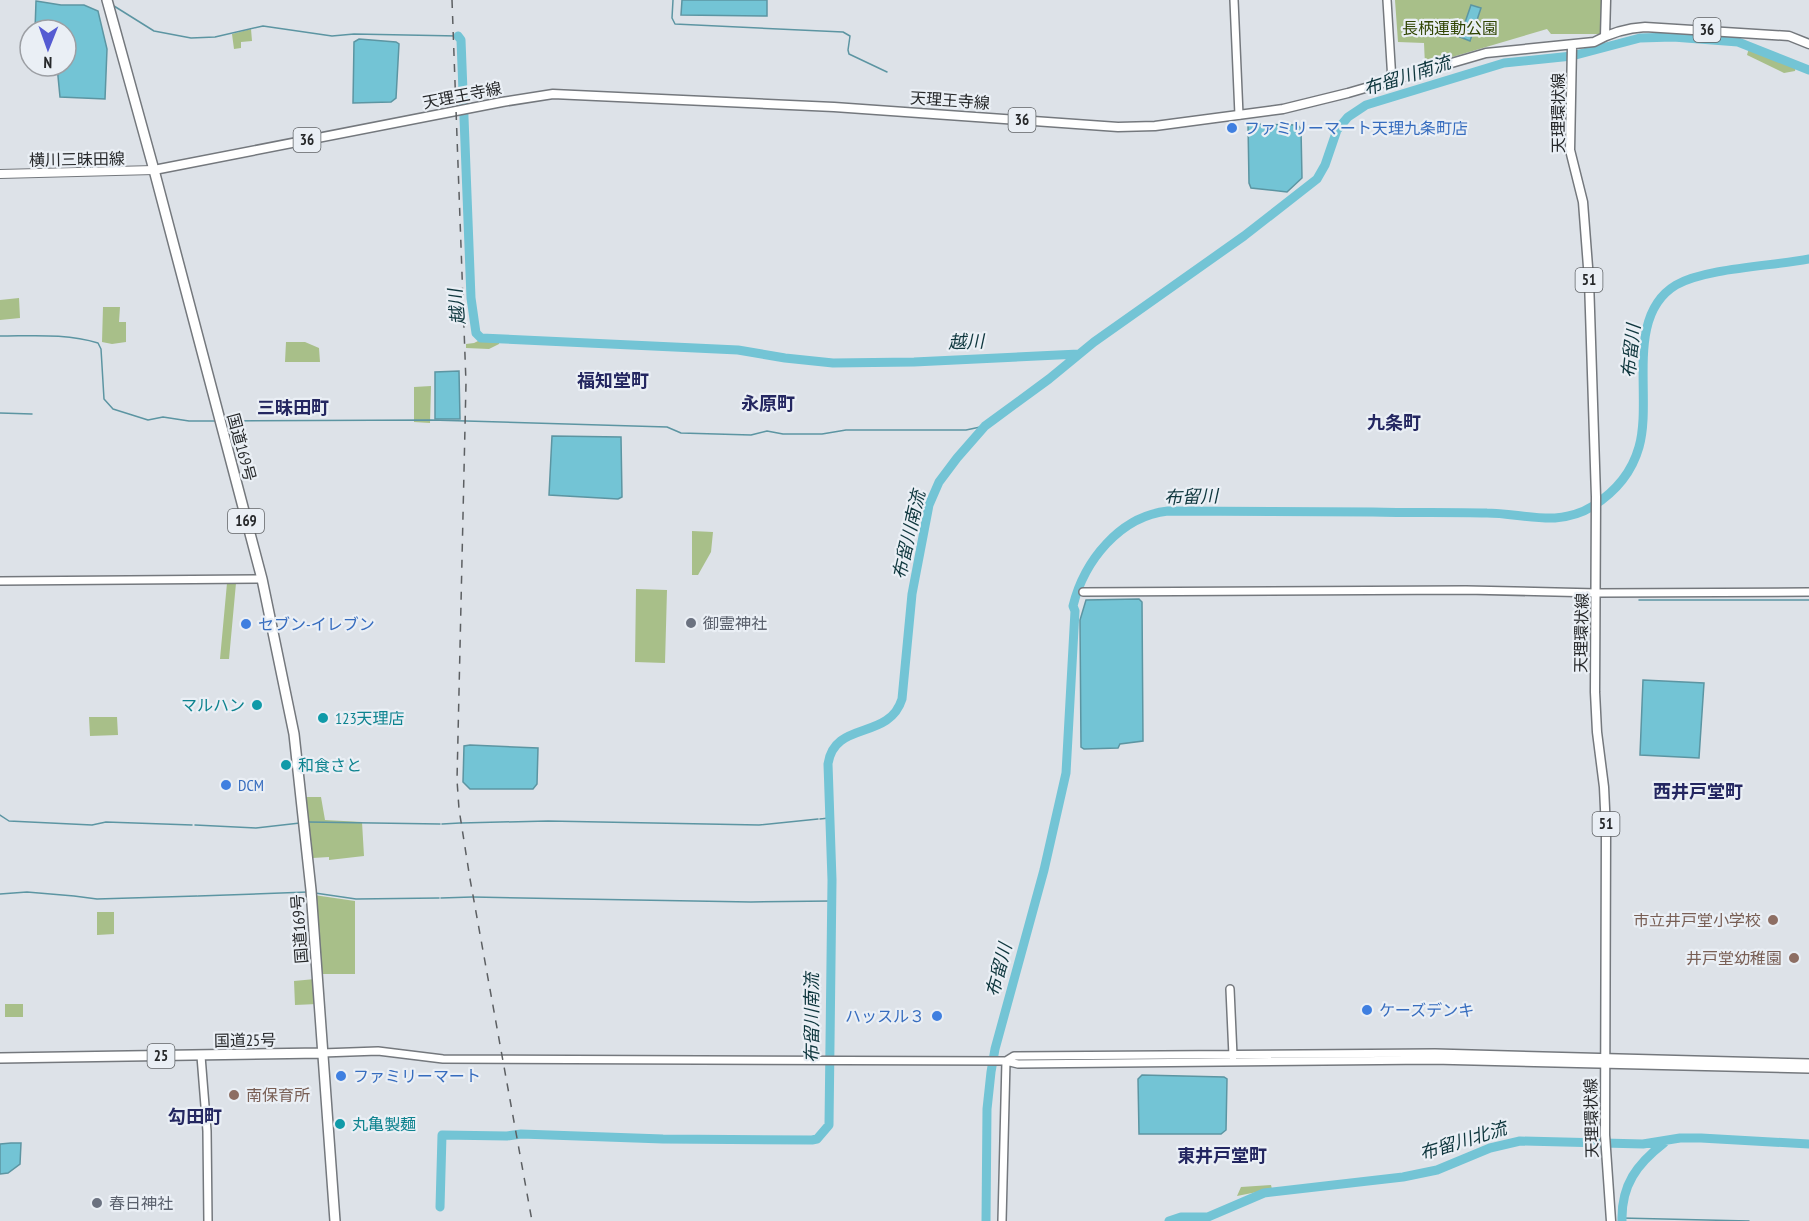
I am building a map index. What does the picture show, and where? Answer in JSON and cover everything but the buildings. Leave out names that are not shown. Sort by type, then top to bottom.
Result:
[{"type":"highway","name":"国道169号","points":[[107,0],[262,579],[281,665],[295,745],[311,890],[322,1053]]},
{"type":"highway","name":"国道25号","points":[[0,1058],[322,1053]]},
{"type":"highway","points":[[322,1053],[335,1221]]},
{"type":"main road","points":[[1605,36],[1606,0]]},
{"type":"main road","name":"天理王寺線","points":[[154,170],[553,94],[834,106],[1118,127],[1155,126],[1283,108],[1392,81],[1486,53],[1572,47],[1594,42],[1629,28],[1789,36],[1809,44]]},
{"type":"main road","name":"天理環状線","points":[[1572,47],[1570,150],[1583,202],[1589,279],[1596,497],[1597,593],[1594,692],[1604,787],[1607,865],[1604,994],[1605,1147],[1611,1221]]},
{"type":"main road","name":"横川三昧田線","points":[[0,174],[154,170]]},
{"type":"street","points":[[1234,0],[1239,115]]},
{"type":"street","points":[[1387,0],[1392,81]]},
{"type":"street","points":[[0,581],[262,579]]},
{"type":"street","points":[[1083,592],[1466,590],[1597,593],[1809,592]]},
{"type":"street","points":[[1230,988],[1233,1056]]},
{"type":"street","points":[[322,1053],[378,1051],[443,1059],[479,1060],[1004,1061],[1018,1064],[1410,1060],[1809,1063]]},
{"type":"street","points":[[1004,1061],[1014,1056],[1390,1053],[1809,1069]]},
{"type":"street","points":[[201,1056],[207,1131],[208,1221]]},
{"type":"street","points":[[1002,1221],[1004,1061]]},
{"type":"green space","name":"長柄運動公園","points":[[1395,0],[1602,0],[1603,29],[1600,34],[1551,34],[1547,29],[1425,65],[1424,43],[1398,42]]},
{"type":"green space","points":[[251,29],[252,41],[241,42],[241,48],[234,49],[232,34]]},
{"type":"green space","points":[[1749,48],[1796,65],[1795,71],[1784,73],[1747,55]]},
{"type":"green space","points":[[19,298],[20,318],[0,320],[0,300]]},
{"type":"green space","points":[[103,307],[120,307],[119,322],[126,322],[126,342],[112,344],[102,342]]},
{"type":"green space","points":[[484,338],[500,339],[499,344],[489,349],[466,348],[466,344]]},
{"type":"green space","points":[[286,342],[305,342],[319,348],[320,362],[285,362]]},
{"type":"green space","points":[[431,386],[430,423],[414,422],[414,387]]},
{"type":"green space","points":[[692,531],[713,532],[711,552],[698,575],[692,575]]},
{"type":"green space","points":[[227,583],[236,583],[229,659],[220,659]]},
{"type":"green space","points":[[636,589],[667,590],[665,663],[635,662]]},
{"type":"green space","points":[[89,717],[117,717],[118,735],[90,736]]},
{"type":"green space","points":[[306,797],[321,797],[325,820],[362,822],[364,856],[329,860],[329,857],[313,858]]},
{"type":"green space","points":[[314,895],[355,901],[355,974],[319,974]]},
{"type":"green space","points":[[97,912],[114,912],[114,934],[97,935]]},
{"type":"green space","points":[[315,979],[317,1004],[295,1005],[294,981]]},
{"type":"green space","points":[[5,1004],[23,1004],[23,1017],[5,1017]]},
{"type":"green space","points":[[1271,1185],[1272,1189],[1237,1196],[1241,1187]]},
{"type":"water","points":[[682,0],[767,0],[767,16],[681,15]]},
{"type":"water","points":[[36,1],[61,5],[84,5],[98,11],[107,49],[105,99],[60,97],[58,78],[78,78],[78,18],[35,18]]},
{"type":"water","points":[[1471,5],[1481,8],[1470,41],[1460,37]]},
{"type":"water","points":[[359,39],[399,44],[396,98],[391,102],[353,103],[354,42]]},
{"type":"water","points":[[1248,124],[1298,125],[1301,129],[1302,178],[1287,192],[1251,188]]},
{"type":"water","points":[[459,371],[460,419],[435,419],[435,372]]},
{"type":"water","points":[[552,436],[621,437],[622,497],[618,499],[549,495]]},
{"type":"water","points":[[1139,599],[1142,602],[1143,741],[1120,744],[1118,748],[1084,749],[1081,747],[1080,620],[1086,600]]},
{"type":"water","points":[[1643,680],[1704,683],[1699,758],[1640,755]]},
{"type":"water","points":[[464,746],[538,748],[537,784],[533,789],[470,789],[463,782]]},
{"type":"water","points":[[1142,1075],[1224,1077],[1227,1079],[1226,1130],[1221,1134],[1139,1134],[1138,1079]]},
{"type":"water","points":[[21,1143],[20,1164],[8,1173],[0,1174],[0,1144]]},
{"type":"waterway","points":[[673,0],[672,18],[675,24],[843,32],[850,36],[849,54],[887,72]]},
{"type":"waterway","name":"越川","points":[[114,6],[154,31],[191,38],[215,37],[263,26],[332,36],[354,34],[458,36]]},
{"type":"waterway","name":"越川","points":[[458,36],[461,40],[471,298],[476,333],[481,338],[738,350],[833,363],[914,362],[1079,354]]},
{"type":"waterway","name":"布留川南流","points":[[440,1207],[442,1135],[507,1136],[521,1134],[663,1139],[812,1140],[817,1139],[829,1125],[832,880],[828,764],[832,750],[840,741],[886,721],[895,712],[902,699],[912,594],[929,505],[939,482],[985,426],[1049,379],[1094,342],[1244,236],[1317,179],[1325,165],[1337,130],[1348,117],[1366,105],[1504,63],[1572,56],[1640,38],[1673,37],[1738,42],[1809,70]]},
{"type":"waterway","name":"布留川","points":[[986,1221],[987,1109],[991,1072],[995,1049],[1044,870],[1066,773],[1075,611],[1073,606],[1078,589],[1095,557],[1120,531],[1134,522],[1168,511],[1495,513],[1546,518],[1580,513],[1615,488],[1627,473],[1636,456],[1642,427],[1645,337],[1650,316],[1660,299],[1676,285],[1689,279],[1740,268],[1809,259]]},
{"type":"waterway","points":[[0,336],[62,336],[98,343],[101,349],[104,399],[113,409],[148,420],[163,417],[189,421],[216,421]]},
{"type":"waterway","points":[[0,413],[32,414]]},
{"type":"waterway","points":[[224,421],[431,420],[667,427],[681,433],[751,435],[767,431],[783,434],[822,434],[846,430],[966,430],[985,426]]},
{"type":"waterway","points":[[1639,600],[1809,600]]},
{"type":"waterway","points":[[0,815],[9,821],[92,825],[106,822],[192,825]]},
{"type":"waterway","points":[[820,819],[829,818]]},
{"type":"waterway","points":[[461,823],[548,821],[759,825],[818,819]]},
{"type":"waterway","points":[[308,822],[440,824]]},
{"type":"waterway","points":[[195,825],[256,828],[300,823]]},
{"type":"waterway","points":[[442,824],[460,823]]},
{"type":"waterway","points":[[0,894],[27,892],[97,899],[197,896]]},
{"type":"waterway","points":[[198,896],[308,892]]},
{"type":"waterway","points":[[315,893],[356,899],[439,898]]},
{"type":"waterway","points":[[441,898],[472,897]]},
{"type":"waterway","points":[[473,897],[751,902],[832,901]]},
{"type":"waterway","name":"布留川北流","points":[[1169,1221],[1181,1217],[1208,1217],[1264,1193],[1403,1177],[1437,1170],[1490,1148],[1520,1141],[1643,1144],[1680,1138],[1701,1138],[1809,1144]]},
{"type":"waterway","points":[[1622,1221],[1624,1197],[1632,1176],[1664,1143]]},
{"type":"waterway","points":[[1621,1218],[1749,1221]]},
{"type":"railway","points":[[452,0],[466,383],[457,780],[470,879],[532,1221]]},
{"type":"place","name":"ファミリーマート天理九条町店","points":[[1232,128]]},
{"type":"place","name":"御霊神社","points":[[691,623]]},
{"type":"place","name":"セブン-イレブン","points":[[246,624]]},
{"type":"place","name":"マルハン","points":[[257,705]]},
{"type":"place","name":"123天理店","points":[[323,718]]},
{"type":"place","name":"和食さと","points":[[286,765]]},
{"type":"place","name":"DCM","points":[[226,785]]},
{"type":"place","name":"市立井戸堂小学校","points":[[1773,920]]},
{"type":"place","name":"井戸堂幼稚園","points":[[1794,958]]},
{"type":"place","name":"ケーズデンキ","points":[[1367,1010]]},
{"type":"place","name":"ハッスル３","points":[[937,1016]]},
{"type":"place","name":"ファミリーマート","points":[[341,1076]]},
{"type":"place","name":"南保育所","points":[[234,1095]]},
{"type":"place","name":"丸亀製麺","points":[[340,1124]]},
{"type":"place","name":"春日神社","points":[[97,1203]]},
{"type":"district","name":"福知堂町","points":[[613,381]]},
{"type":"district","name":"永原町","points":[[768,404]]},
{"type":"district","name":"三昧田町","points":[[293,408]]},
{"type":"district","name":"九条町","points":[[1394,423]]},
{"type":"district","name":"西井戸堂町","points":[[1698,792]]},
{"type":"district","name":"勾田町","points":[[195,1117]]},
{"type":"district","name":"東井戸堂町","points":[[1222,1156]]}]
